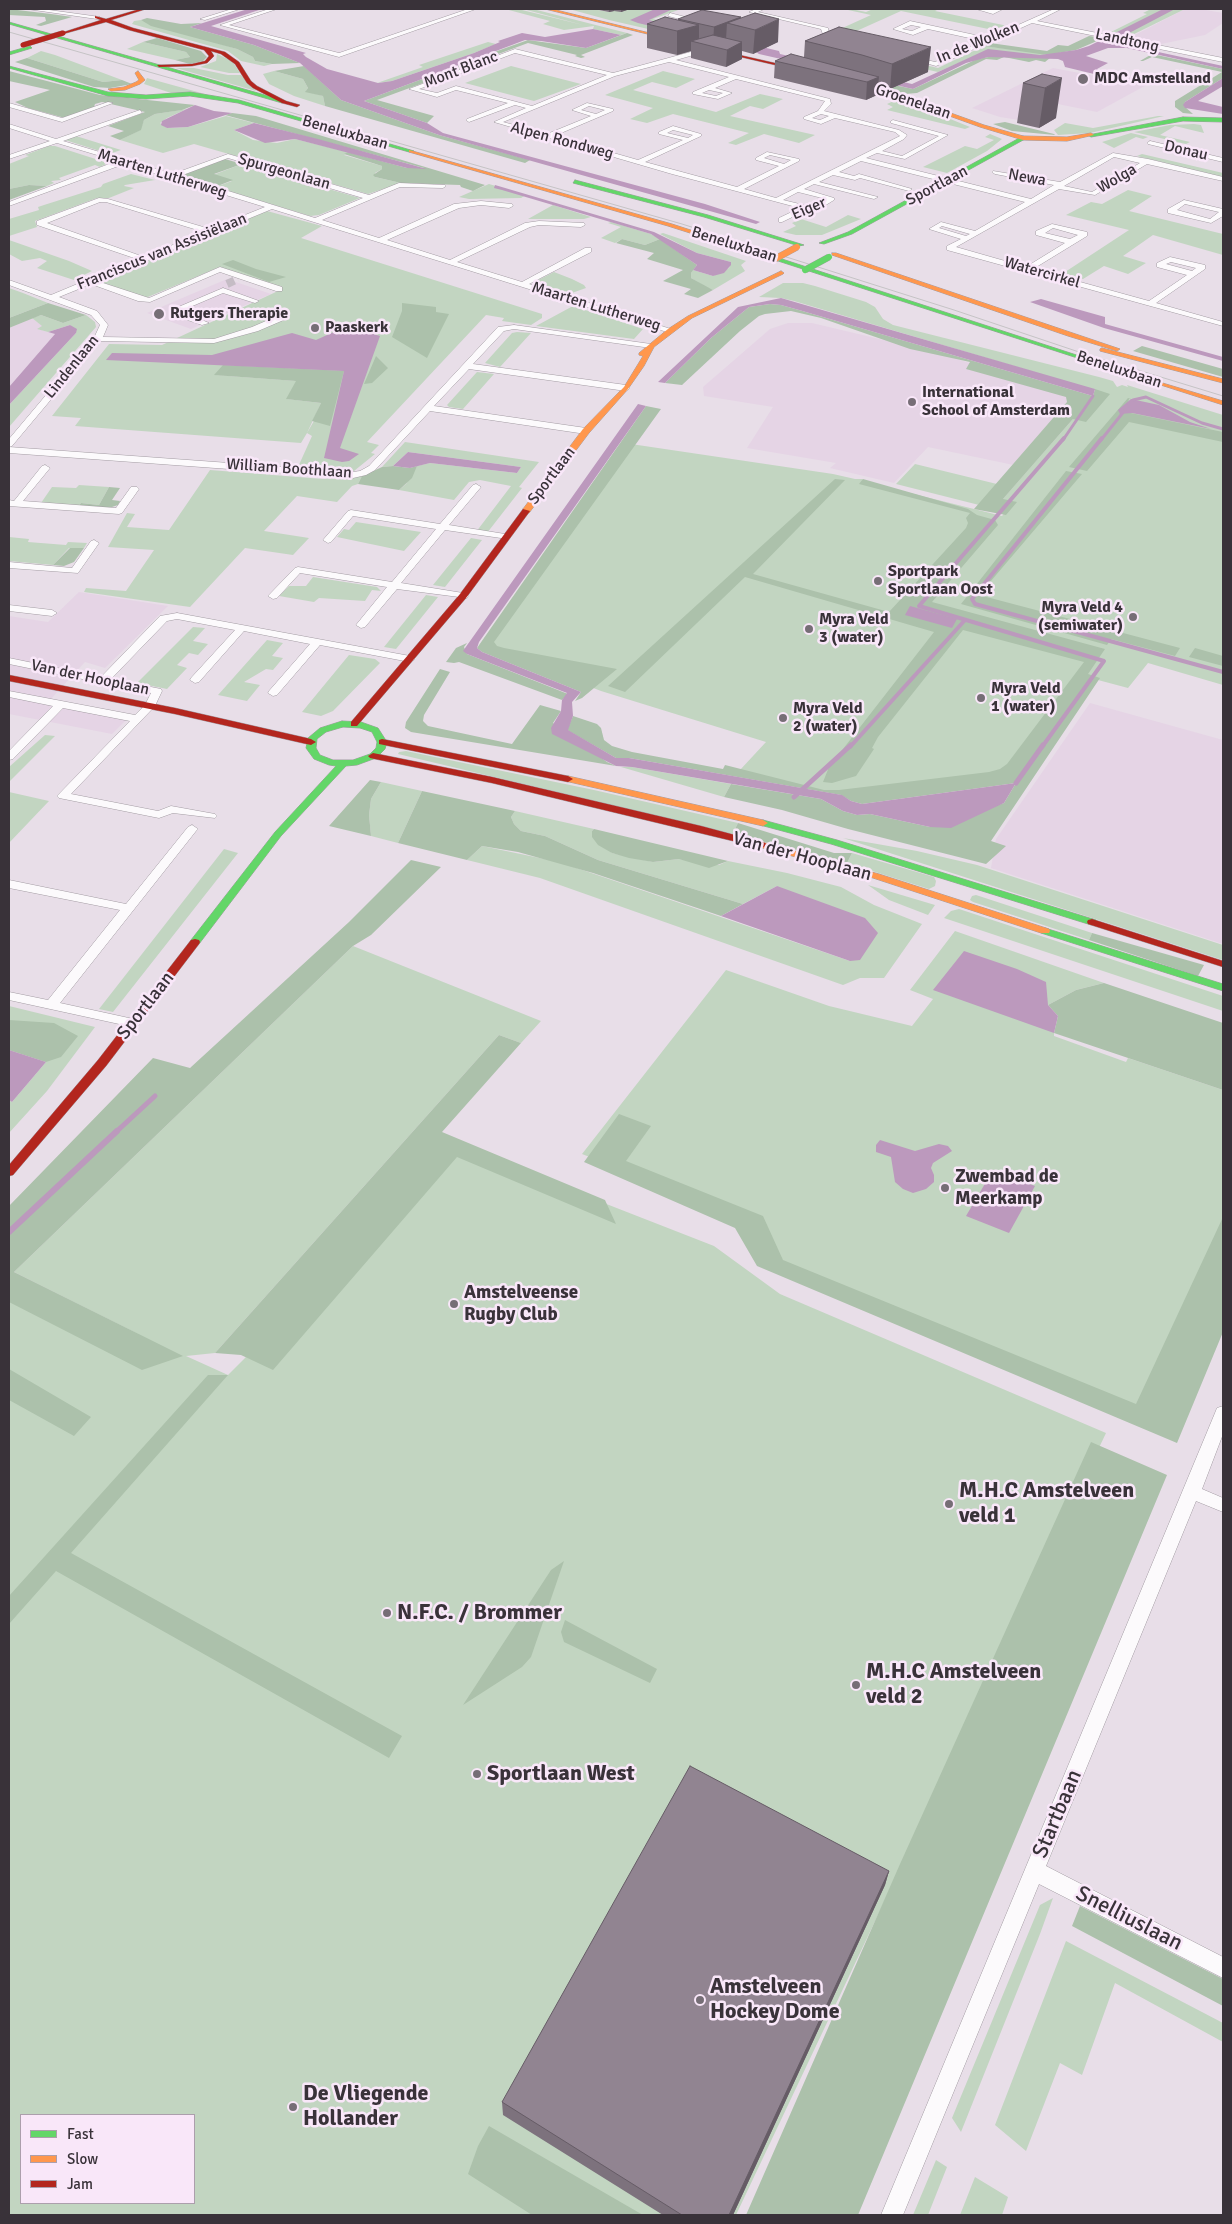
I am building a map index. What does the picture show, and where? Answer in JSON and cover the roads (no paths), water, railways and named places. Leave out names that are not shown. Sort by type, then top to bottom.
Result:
[{"type":"main road","points":[[15,45],[67,34],[128,9]]},
{"type":"main road","points":[[15,45],[78,18],[102,21],[144,9]]},
{"type":"main road","points":[[547,9],[812,72]]},
{"type":"main road","name":"Beneluxbaan","points":[[102,21],[231,57],[250,82],[264,92],[284,102]]},
{"type":"main road","name":"Beneluxbaan","points":[[9,23],[311,109]]},
{"type":"main road","points":[[15,45],[73,54]]},
{"type":"main road","points":[[158,66],[192,65],[207,62],[212,56],[206,49]]},
{"type":"main road","points":[[9,61],[102,90],[125,88],[138,83],[142,80],[133,71],[156,78]]},
{"type":"main road","name":"Beneluxbaan","points":[[9,66],[108,94],[146,97],[190,94],[239,102]]},
{"type":"main road","name":"Groenelaan","points":[[839,79],[885,91],[982,126],[1023,138],[1067,139],[1170,120],[1223,120]]},
{"type":"main road","name":"Beneluxbaan","points":[[175,83],[511,181],[610,207],[753,251],[1223,403]]},
{"type":"main road","name":"Sportlaan","points":[[829,250],[850,233],[1023,138]]},
{"type":"main road","name":"Beneluxbaan","points":[[545,177],[732,230],[909,285],[1125,357],[1223,381]]},
{"type":"main road","points":[[564,179],[706,216],[799,246],[829,250],[1160,365]]},
{"type":"main road","points":[[511,181],[535,191],[646,222],[774,266],[803,271],[1094,369],[1136,376]]},
{"type":"main road","name":"Sportlaan","points":[[354,724],[463,596],[505,537],[599,415],[606,398],[620,387],[641,354],[670,330],[727,298],[774,266],[799,246]]},
{"type":"main road","points":[[803,271],[829,250]]},
{"type":"main road","name":"Van der Hooplaan","points":[[9,678],[175,711],[311,742]]},
{"type":"main road","name":"Sportlaan","points":[[367,726],[389,685]]},
{"type":"main road","name":"Van der Hooplaan","points":[[175,711],[240,717],[291,725]]},
{"type":"main road","points":[[309,728],[322,730],[337,725],[354,724],[367,726],[380,736],[382,742],[380,749],[373,756],[359,762],[321,765],[313,753],[311,742],[322,730]]},
{"type":"main road","name":"Van der Hooplaan","points":[[382,742],[609,787],[720,812],[834,842],[963,880],[1223,964]]},
{"type":"main road","name":"Van der Hooplaan","points":[[373,756],[492,780],[701,830],[876,876],[1223,988]]},
{"type":"main road","name":"Sportlaan","points":[[9,1172],[102,1063],[278,834],[343,764]]},
{"type":"main road","name":"Sportlaan","points":[[278,834],[310,782]]},
{"type":"street","points":[[30,9],[78,18]]},
{"type":"street","points":[[238,9],[205,20],[339,56],[473,9]]},
{"type":"street","points":[[221,24],[274,9]]},
{"type":"street","points":[[761,9],[750,13],[823,28],[826,29],[827,39],[846,44]]},
{"type":"street","points":[[978,9],[993,12],[1000,9]]},
{"type":"street","name":"In de Wolken","points":[[906,57],[936,64],[1058,9]]},
{"type":"street","points":[[670,15],[707,24]]},
{"type":"street","points":[[778,23],[787,20]]},
{"type":"street","name":"Landtong","points":[[1031,21],[1223,60]]},
{"type":"street","points":[[927,27],[988,40]]},
{"type":"street","points":[[711,49],[723,44]]},
{"type":"street","name":"Alpen Rondweg","points":[[711,49],[613,75],[530,107],[497,122],[806,208]]},
{"type":"street","name":"Mont Blanc","points":[[530,107],[456,88],[437,95],[412,89],[515,51],[613,75]]},
{"type":"street","name":"Alpen Rondweg","points":[[670,60],[817,96]]},
{"type":"street","points":[[709,88],[734,77]]},
{"type":"street","points":[[817,96],[826,93]]},
{"type":"street","points":[[817,96],[829,102],[820,112],[806,118],[821,122],[835,116]]},
{"type":"street","points":[[9,104],[46,116],[66,119],[110,103]]},
{"type":"street","points":[[469,120],[514,103]]},
{"type":"street","points":[[9,158],[140,112]]},
{"type":"street","points":[[777,200],[902,138],[904,135],[897,131],[820,112]]},
{"type":"street","points":[[31,121],[46,116]]},
{"type":"street","points":[[547,137],[597,116]]},
{"type":"street","points":[[876,151],[903,158],[945,135],[893,122]]},
{"type":"street","points":[[10,127],[23,123]]},
{"type":"street","name":"Maarten Lutherweg","points":[[10,127],[670,330]]},
{"type":"street","points":[[640,162],[689,140]]},
{"type":"street","name":"Donau","points":[[1150,143],[1223,160]]},
{"type":"street","name":"Watercirkel","points":[[1223,179],[1114,154],[950,248],[1223,324]]},
{"type":"street","name":"Spurgeonlaan","points":[[172,177],[228,156],[369,197]]},
{"type":"street","points":[[861,158],[1030,202]]},
{"type":"street","points":[[9,204],[124,161]]},
{"type":"street","name":"Wolga","points":[[1058,185],[1093,194],[1148,161]]},
{"type":"street","points":[[739,189],[786,166]]},
{"type":"street","points":[[831,172],[856,178],[859,176],[909,189]]},
{"type":"street","name":"Newa","points":[[995,172],[1058,185]]},
{"type":"street","points":[[830,186],[849,176]]},
{"type":"street","points":[[812,182],[874,197]]},
{"type":"street","points":[[316,220],[402,184],[443,186]]},
{"type":"street","name":"Eiger","points":[[782,220],[806,208],[812,209],[832,199],[798,190]]},
{"type":"street","points":[[146,260],[40,223],[99,200],[106,200],[211,232]]},
{"type":"street","points":[[1184,202],[1223,212],[1211,221],[1171,211],[1184,202]]},
{"type":"street","points":[[381,240],[457,206],[481,203],[509,206]]},
{"type":"street","name":"Franciscus van Assisiëlaan","points":[[53,297],[271,207]]},
{"type":"street","points":[[451,262],[528,225],[538,223],[581,225]]},
{"type":"street","points":[[967,238],[933,229],[941,224],[975,233]]},
{"type":"street","points":[[1027,269],[1071,242],[1084,234],[1052,226],[1039,233],[1071,242]]},
{"type":"street","name":"Maarten Lutherweg","points":[[522,284],[588,250]]},
{"type":"street","points":[[89,281],[141,299],[150,300],[220,269],[279,290]]},
{"type":"street","points":[[1150,304],[1192,274]]},
{"type":"street","name":"Lindenlaan","points":[[9,282],[94,313],[104,325],[98,339],[9,444]]},
{"type":"street","points":[[205,323],[171,313],[225,287],[255,301]]},
{"type":"street","points":[[98,339],[214,341],[255,329],[282,317]]},
{"type":"street","name":"William Boothlaan","points":[[9,450],[353,475],[363,473],[372,468],[500,329],[508,326],[651,346]]},
{"type":"street","points":[[466,366],[620,387]]},
{"type":"street","points":[[427,408],[586,431]]},
{"type":"street","points":[[12,504],[45,468]]},
{"type":"street","points":[[361,626],[476,486]]},
{"type":"street","points":[[12,504],[118,511],[134,489]]},
{"type":"street","points":[[328,540],[351,514],[505,537]]},
{"type":"street","points":[[9,566],[75,572],[94,543]]},
{"type":"street","points":[[273,596],[298,570],[463,596]]},
{"type":"street","points":[[9,608],[52,613]]},
{"type":"street","points":[[104,680],[164,618],[177,616],[410,659]]},
{"type":"street","points":[[195,680],[242,628]]},
{"type":"street","points":[[273,693],[317,642]]},
{"type":"street","name":"Van der Hooplaan","points":[[9,661],[157,691],[150,706]]},
{"type":"street","name":"Van der Hooplaan","points":[[9,694],[137,719]]},
{"type":"street","name":"Van der Hooplaan","points":[[9,756],[61,704]]},
{"type":"street","points":[[150,706],[63,796],[159,815],[171,809],[211,816]]},
{"type":"street","points":[[51,1005],[192,829]]},
{"type":"street","points":[[9,884],[129,908]]},
{"type":"street","points":[[9,996],[133,1023]]},
{"type":"street","name":"Startbaan","points":[[892,2215],[1223,1413]]},
{"type":"street","points":[[1192,1492],[1223,1505]]},
{"type":"street","name":"Snelliuslaan","points":[[1035,1870],[1223,1968]]},
{"type":"waterway","points":[[1063,440],[1093,396]]},
{"type":"waterway","points":[[1101,440],[1133,400],[1146,397],[1202,423],[1223,429]]},
{"type":"waterway","points":[[1042,747],[1104,661],[919,606],[1064,438]]},
{"type":"waterway","points":[[1102,438],[972,599],[975,604],[1223,672]]},
{"type":"waterway","points":[[850,747],[965,620]]},
{"type":"waterway","points":[[794,797],[851,745]]},
{"type":"waterway","points":[[1016,783],[1043,745]]},
{"type":"waterway","points":[[116,1132],[155,1096]]},
{"type":"waterway","points":[[9,1232],[117,1131]]},
{"type":"tunnel","points":[[227,284],[238,279]]},
{"type":"tram line","points":[[9,32],[682,224],[954,310],[1082,353],[1223,396]]},
{"type":"place","name":"MDC Amstelland","points":[[1083,79]]},
{"type":"place","name":"Rutgers Therapie","points":[[159,314]]},
{"type":"place","name":"Paaskerk","points":[[315,328]]},
{"type":"place","name":"International School of Amsterdam","points":[[912,402]]},
{"type":"place","name":"Sportpark Sportlaan Oost","points":[[878,581]]},
{"type":"place","name":"Myra Veld 4 (semiwater)","points":[[1133,617]]},
{"type":"place","name":"Myra Veld 3 (water)","points":[[809,629]]},
{"type":"place","name":"Myra Veld 1 (water)","points":[[981,698]]},
{"type":"place","name":"Myra Veld 2 (water)","points":[[783,718]]},
{"type":"place","name":"Zwembad de Meerkamp","points":[[945,1188]]},
{"type":"place","name":"Amstelveense Rugby Club","points":[[454,1304]]},
{"type":"place","name":"M.H.C Amstelveen veld 1","points":[[949,1504]]},
{"type":"place","name":"N.F.C. / Brommer","points":[[387,1613]]},
{"type":"place","name":"M.H.C Amstelveen veld 2","points":[[856,1685]]},
{"type":"place","name":"Sportlaan West","points":[[477,1774]]},
{"type":"place","name":"Amstelveen Hockey Dome","points":[[700,2000]]},
{"type":"place","name":"De Vliegende Hollander","points":[[293,2107]]}]
